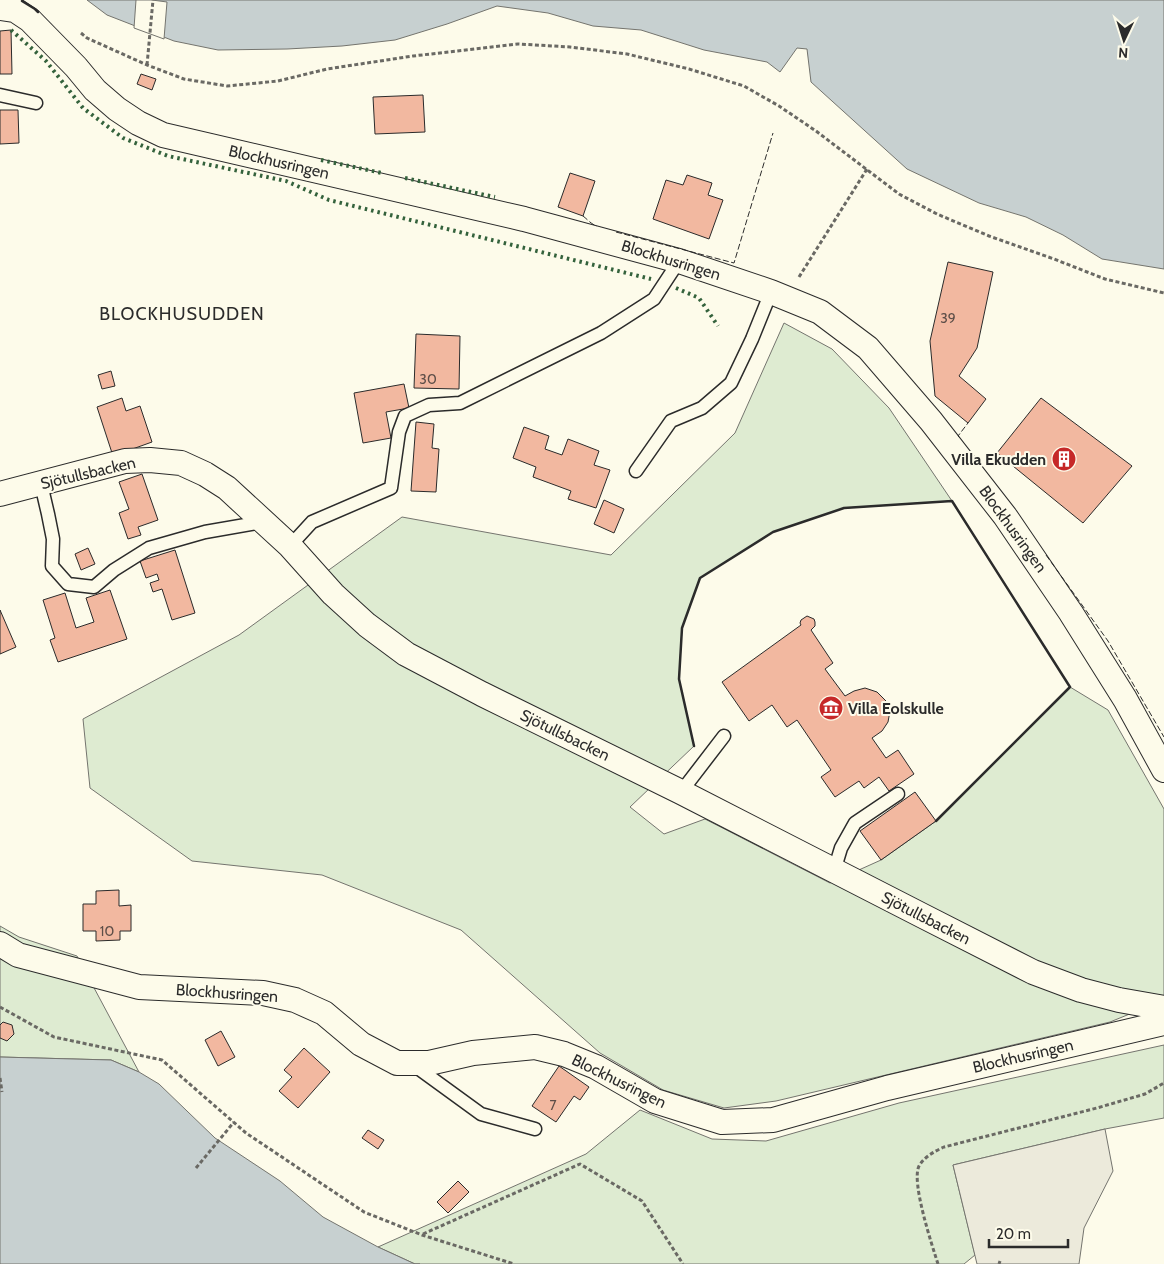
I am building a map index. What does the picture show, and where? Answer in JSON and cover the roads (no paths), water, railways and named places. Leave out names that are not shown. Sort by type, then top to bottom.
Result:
[{"type":"street","name":"Blockhusringen","points":[[0,8],[15,10],[30,20],[76,67],[95,90],[117,109],[138,123],[163,135],[524,219],[679,261],[779,295],[820,312],[868,348],[931,421],[1006,516],[1071,613],[1125,699],[1164,770]]},
{"type":"street","name":"Sjötullsbacken","points":[[0,494],[125,461],[150,460],[181,463],[205,474],[227,488],[290,546],[333,594],[367,625],[406,654],[1033,972],[1081,990],[1119,1000],[1164,1008]]},
{"type":"street","name":"Blockhusringen","points":[[0,944],[18,955],[139,987],[263,992],[295,1000],[324,1013],[361,1044],[397,1062],[429,1063],[472,1053],[535,1046],[564,1054],[596,1067],[656,1101],[722,1122],[773,1120],[887,1088],[1164,1023]]},
{"type":"lane","points":[[0,95],[36,103]]},
{"type":"lane","points":[[290,546],[312,522],[391,488],[399,432],[405,416],[429,405],[460,402],[601,333],[654,299],[679,261]]},
{"type":"lane","points":[[636,471],[670,421],[702,408],[731,382],[752,339],[779,295]]},
{"type":"lane","points":[[41,484],[52,539],[52,566],[68,584],[94,587],[114,570],[149,548],[205,532],[264,522]]},
{"type":"lane","points":[[681,792],[724,736]]},
{"type":"lane","points":[[834,871],[840,848],[855,822],[898,794]]},
{"type":"lane","points":[[411,1063],[482,1114],[535,1129]]},
{"type":"place","name":"Villa Ekudden","points":[[1064,459]]},
{"type":"place","name":"Villa Eolskulle","points":[[831,708]]},
{"type":"district","name":"BLOCKHUSUDDEN","points":[[182,314]]}]
